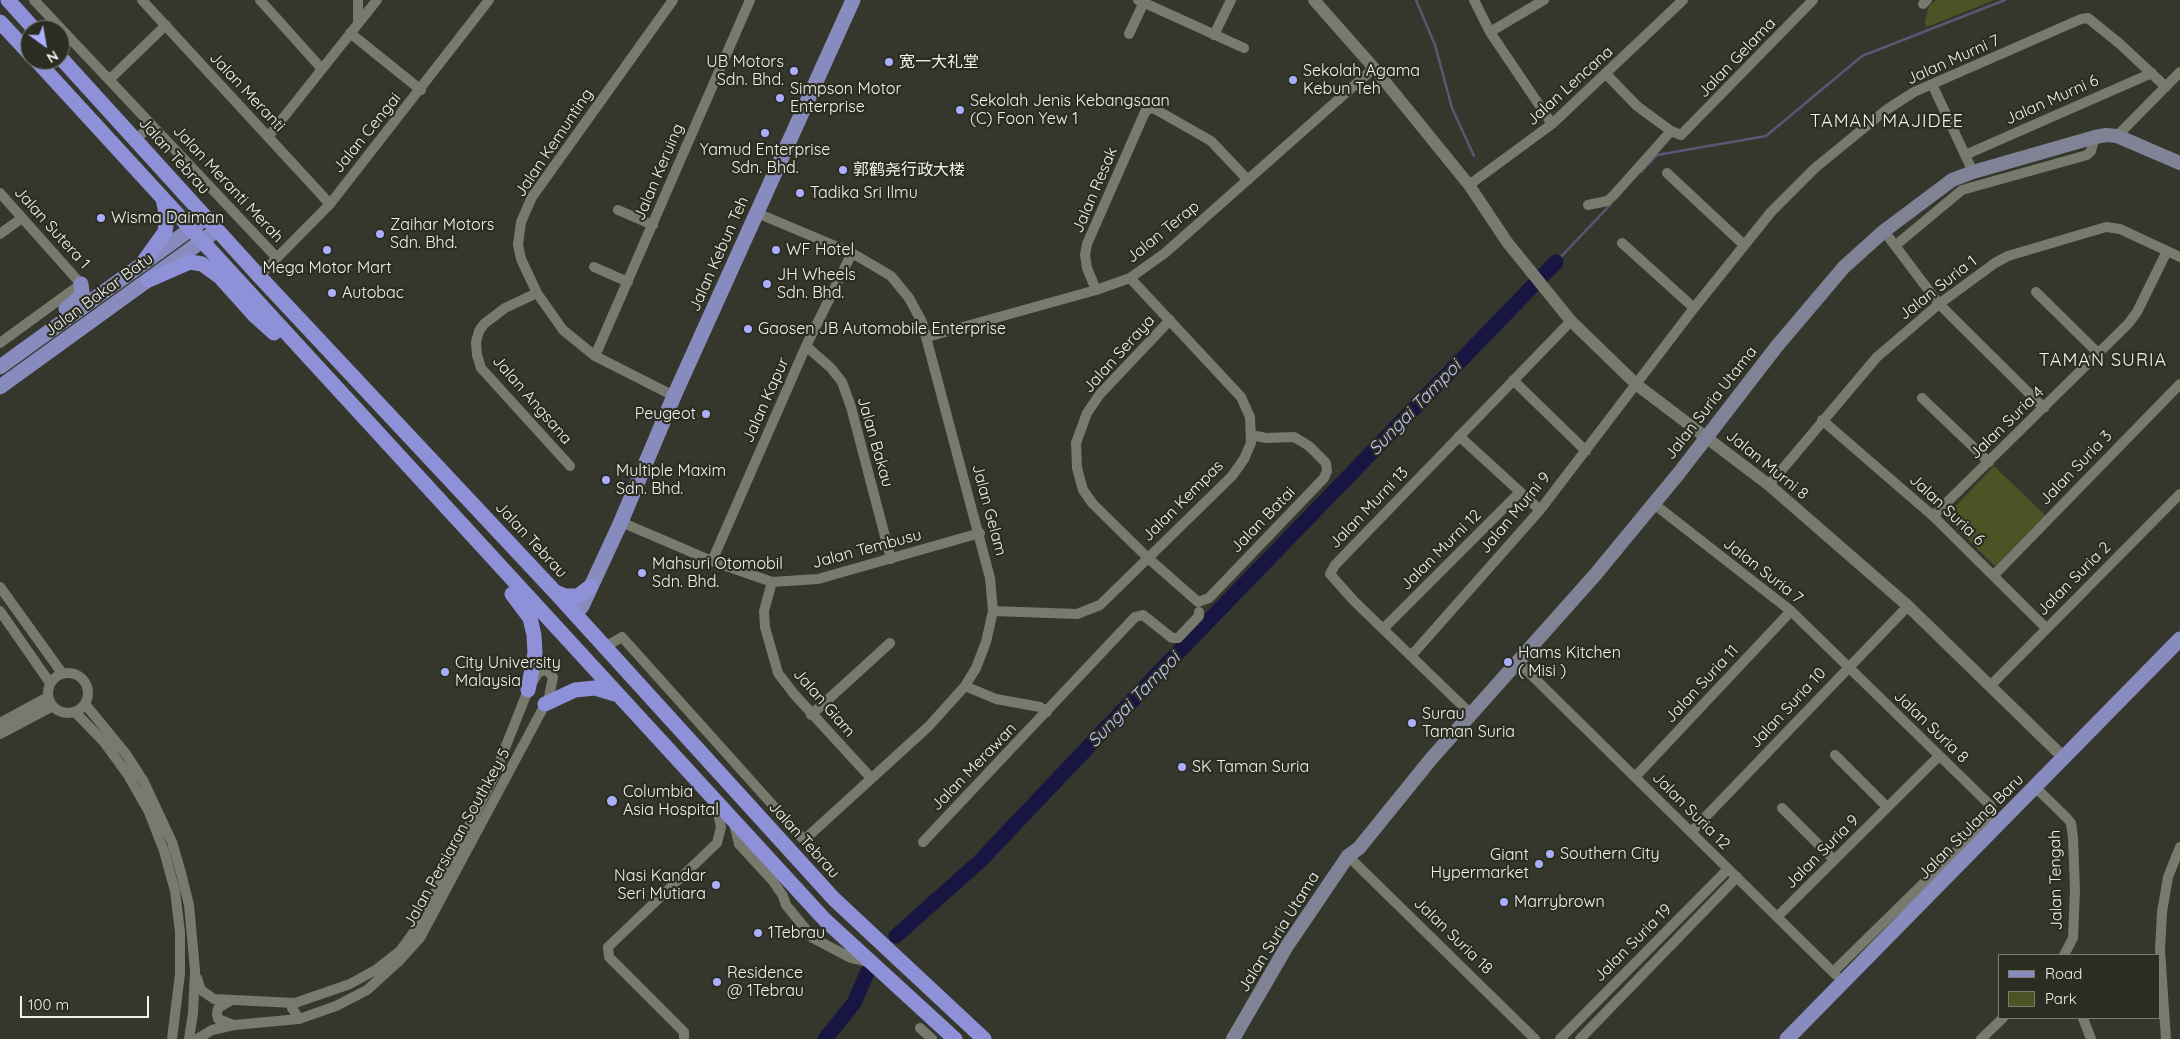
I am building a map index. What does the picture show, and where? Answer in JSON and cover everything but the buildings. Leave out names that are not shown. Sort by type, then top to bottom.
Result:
[{"type":"highway","points":[[8,0],[26,20]]},
{"type":"highway","points":[[0,22],[20,43]]},
{"type":"highway","name":"Jalan Tebrau","points":[[70,68],[259,276],[579,617],[834,899],[984,1039]]},
{"type":"highway","points":[[45,70],[824,920],[955,1039]]},
{"type":"highway","points":[[142,264],[165,232],[167,217],[163,199]]},
{"type":"highway","points":[[149,280],[190,262],[202,264],[220,276],[262,322],[312,360]]},
{"type":"highway","points":[[434,494],[458,528],[530,618],[535,653],[528,690]]},
{"type":"highway","points":[[556,592],[565,596],[578,596],[591,586]]},
{"type":"highway","points":[[542,613],[552,618],[579,617],[578,641],[649,719],[660,742]]},
{"type":"highway","points":[[545,704],[575,690],[595,688],[616,694]]},
{"type":"main road","name":"Jalan Kebun Teh","points":[[579,617],[582,606],[620,523],[674,396],[853,0]]},
{"type":"main road","name":"Jalan Suria Utama","points":[[1233,1039],[1287,946],[1354,855],[1431,759],[1518,662],[1654,504],[1815,300],[1844,267],[1884,231],[1952,180],[1973,172],[2095,137],[2117,136],[2180,163]]},
{"type":"main road","name":"Jalan Bakar Batu","points":[[3,364],[206,218]]},
{"type":"main road","name":"Jalan Bakar Batu","points":[[0,387],[217,230]]},
{"type":"main road","points":[[50,330],[56,319],[79,298],[82,292],[81,284]]},
{"type":"main road","name":"Jalan Kebun Teh","points":[[579,617],[618,545],[620,523]]},
{"type":"main road","name":"Jalan Stulang Baru","points":[[1787,1039],[1838,977],[2035,787],[2180,639]]},
{"type":"main road","name":"Jalan Suria Utama","points":[[1244,1039],[1262,1000],[1354,855]]},
{"type":"street","name":"Jalan Meranti Merah","points":[[34,0],[276,258]]},
{"type":"street","name":"Jalan Meranti","points":[[142,0],[330,204]]},
{"type":"street","points":[[260,0],[322,68]]},
{"type":"street","points":[[358,0],[358,24]]},
{"type":"street","points":[[268,136],[377,0]]},
{"type":"street","name":"Jalan Cengai","points":[[259,276],[330,204],[421,90],[489,0]]},
{"type":"street","name":"Jalan Kemunting","points":[[673,0],[532,197],[520,222],[518,245],[520,259],[537,293],[562,330],[595,356],[674,396]]},
{"type":"street","name":"Jalan Keruing","points":[[595,356],[750,0]]},
{"type":"street","points":[[1214,35],[1231,0]]},
{"type":"street","name":"Jalan Murni 8","points":[[1314,0],[1474,181],[1495,226],[1571,321],[1637,385],[1769,485],[1908,606],[2063,757]]},
{"type":"street","points":[[1474,0],[1490,32],[1552,124]]},
{"type":"street","points":[[1490,32],[1544,0]]},
{"type":"street","name":"Jalan Lencana","points":[[1474,181],[1552,124],[1683,0]]},
{"type":"street","name":"Jalan Gelama","points":[[1588,204],[1606,201],[1613,196],[1813,0]]},
{"type":"street","points":[[1129,34],[1143,1],[1244,48]]},
{"type":"street","name":"Jalan Murni 7","points":[[1637,385],[1694,308],[1771,212],[1815,168],[1886,110],[1914,92],[2081,19],[2088,18],[2095,21],[2166,87]]},
{"type":"street","points":[[110,79],[166,25]]},
{"type":"street","points":[[350,34],[421,90]]},
{"type":"street","name":"Jalan Terap","points":[[927,337],[1096,290],[1130,278],[1165,253],[1374,68]]},
{"type":"street","points":[[2117,136],[2180,72]]},
{"type":"street","name":"Jalan Murni 6","points":[[1965,155],[2152,73]]},
{"type":"street","points":[[1606,74],[1637,106],[1676,133]]},
{"type":"street","points":[[1932,84],[1973,172]]},
{"type":"street","name":"Jalan Resak","points":[[1096,290],[1087,268],[1085,255],[1087,244],[1145,112],[1150,108],[1211,141],[1248,180]]},
{"type":"street","points":[[136,140],[152,125]]},
{"type":"street","points":[[1896,245],[1962,190],[2087,155],[2091,151],[2095,137]]},
{"type":"street","points":[[1667,172],[1744,245]]},
{"type":"street","name":"Jalan Sutera 1","points":[[0,193],[81,284]]},
{"type":"street","points":[[618,210],[653,224]]},
{"type":"street","name":"Jalan Gelam","points":[[601,642],[622,637],[804,840],[929,726],[965,686],[976,668],[993,611],[990,578],[980,533],[922,322],[909,298],[891,276],[852,253],[757,213]]},
{"type":"street","points":[[0,234],[22,218]]},
{"type":"street","name":"Jalan Suria 1","points":[[1769,485],[1877,357],[1939,304],[1981,272],[2008,256],[2106,227],[2120,229],[2180,257]]},
{"type":"street","points":[[1884,231],[1939,304],[2044,408]]},
{"type":"street","points":[[1622,244],[1694,308]]},
{"type":"street","name":"Jalan Suria 4","points":[[1933,516],[2099,354],[2137,312],[2168,252]]},
{"type":"street","name":"Jalan Kapur","points":[[712,561],[806,346],[852,253]]},
{"type":"street","points":[[594,267],[628,282]]},
{"type":"street","name":"Jalan Kempas","points":[[993,611],[1077,614],[1100,605],[1232,476],[1244,459],[1251,443],[1250,417],[1241,397],[1130,278]]},
{"type":"street","points":[[0,343],[81,284]]},
{"type":"street","points":[[2036,292],[2099,354]]},
{"type":"street","name":"Jalan Angsana","points":[[537,293],[505,308],[484,324],[479,331],[476,342],[477,355],[481,368],[570,466]]},
{"type":"street","name":"Jalan Seraya","points":[[1148,558],[1093,504],[1083,490],[1077,468],[1076,443],[1087,413],[1100,394],[1170,320]]},
{"type":"street","name":"Jalan Murni 13","points":[[1471,714],[1336,584],[1330,574],[1335,565],[1571,321]]},
{"type":"street","name":"Jalan Bakau","points":[[806,346],[831,368],[842,382],[851,407],[891,560]]},
{"type":"street","points":[[1514,380],[1586,451]]},
{"type":"street","name":"Jalan Suria 3","points":[[1994,575],[2180,384]]},
{"type":"street","name":"Jalan Murni 9","points":[[1411,656],[1540,510],[1637,385]]},
{"type":"street","points":[[1922,398],[1989,462]]},
{"type":"street","name":"Jalan Suria 6","points":[[1822,420],[1933,516],[2046,628]]},
{"type":"street","name":"Jalan Batai","points":[[1148,558],[1198,602],[1204,602],[1324,478],[1327,470],[1326,463],[1309,446],[1294,437],[1266,438],[1252,435]]},
{"type":"street","points":[[1459,436],[1540,510]]},
{"type":"street","name":"Jalan Murni 12","points":[[1383,629],[1520,492]]},
{"type":"street","name":"Jalan Suria 2","points":[[1990,686],[2180,494]]},
{"type":"street","name":"Jalan Suria 7","points":[[1654,504],[1791,611],[1848,666]]},
{"type":"street","name":"Jalan Tembusu","points":[[620,523],[712,561],[772,582],[818,579],[891,560],[980,533]]},
{"type":"street","name":"Jalan Giam","points":[[772,582],[764,611],[768,642],[778,673],[812,714],[871,778]]},
{"type":"street","points":[[0,588],[62,673]]},
{"type":"street","name":"Jalan Suria 10","points":[[1691,832],[1848,666],[1908,606]]},
{"type":"street","points":[[0,611],[50,683],[50,702],[63,713],[75,712],[85,704],[88,690],[86,684],[76,674],[62,673],[50,683]]},
{"type":"street","name":"Jalan Suria 11","points":[[1635,777],[1791,611]]},
{"type":"street","name":"Jalan Merawan","points":[[922,842],[1135,617],[1143,616],[1172,638],[1178,638],[1199,616],[1199,612]]},
{"type":"street","points":[[812,714],[890,643]]},
{"type":"street","name":"Jalan Suria 12","points":[[1518,662],[1838,977]]},
{"type":"street","name":"Jalan Suria 8","points":[[1838,977],[1989,819],[1992,809],[1988,802],[1848,666]]},
{"type":"street","name":"Jalan Persiaran Southkey 5","points":[[197,1039],[212,1030],[299,1019],[336,1006],[367,990],[400,960],[420,938],[545,704],[554,684],[550,671],[546,669],[538,674],[528,690],[494,776],[467,832],[419,925],[400,951],[377,969],[350,984],[295,1003]]},
{"type":"street","name":"Jalan Merawan","points":[[965,686],[996,699],[1040,707],[1047,712]]},
{"type":"street","points":[[0,723],[50,702]]},
{"type":"street","points":[[0,734],[50,702]]},
{"type":"street","points":[[85,704],[107,728],[144,782],[172,842],[189,905],[195,970],[193,1012],[189,1039]]},
{"type":"street","points":[[75,712],[104,742],[128,775],[149,812],[164,850],[174,891],[180,932],[180,974],[172,1039]]},
{"type":"street","points":[[1835,755],[1887,807]]},
{"type":"street","name":"Jalan Suria 9","points":[[1777,917],[1939,756]]},
{"type":"street","name":"Jalan Tengah","points":[[2035,787],[2067,818],[2073,838],[2073,938],[2065,954]]},
{"type":"street","points":[[684,1039],[684,1032],[609,957],[608,947],[717,843],[721,827],[716,802]]},
{"type":"street","points":[[1782,808],[1834,860]]},
{"type":"street","points":[[734,824],[739,844],[773,881],[783,896],[786,905],[813,938],[851,958],[871,963]]},
{"type":"street","points":[[717,843],[739,844]]},
{"type":"street","points":[[2166,1039],[2160,950],[2162,912],[2168,877],[2180,847]]},
{"type":"street","name":"Jalan Suria 18","points":[[1354,855],[1535,1039]]},
{"type":"street","name":"Jalan Suria 19","points":[[1560,1039],[1728,869]]},
{"type":"street","points":[[1580,1039],[1736,877]]},
{"type":"street","points":[[195,970],[201,990],[214,998],[230,1001],[295,1003],[292,1008],[299,1019]]},
{"type":"street","points":[[230,1001],[218,1008],[217,1014],[218,1019],[234,1026]]},
{"type":"street","points":[[1982,1039],[2002,1019]]},
{"type":"street","points":[[2083,1019],[2091,1039]]},
{"type":"street","points":[[920,1028],[932,1039]]},
{"type":"green space","points":[[1936,0],[1994,0],[1927,27],[1925,23],[1928,8]]},
{"type":"green space","points":[[1994,466],[2045,515],[1995,566],[1945,517]]},
{"type":"waterway","points":[[1416,0],[1435,45],[1452,108],[1474,156]]},
{"type":"waterway","name":"Sungai Tampoi","points":[[1641,172],[1657,155],[1766,136],[1862,56],[2005,0]]},
{"type":"waterway","name":"Sungai Tampoi","points":[[1556,262],[1611,204]]},
{"type":"waterway","name":"Sungai Tampoi","points":[[896,936],[980,861],[1165,666],[1556,262]]},
{"type":"waterway","name":"Sungai Tampoi","points":[[825,1039],[854,1003],[867,973]]},
{"type":"place","name":"宽一大礼堂","points":[[889,62]]},
{"type":"place","name":"UB Motors Sdn. Bhd.","points":[[794,71]]},
{"type":"place","name":"Sekolah Agama Kebun Teh","points":[[1293,80]]},
{"type":"place","name":"Simpson Motor Enterprise","points":[[780,98]]},
{"type":"place","name":"Sekolah Jenis Kebangsaan (C) Foon Yew 1","points":[[960,110]]},
{"type":"place","name":"Yamud Enterprise Sdn. Bhd.","points":[[765,133]]},
{"type":"place","name":"郭鹤尧行政大楼","points":[[843,170]]},
{"type":"place","name":"Tadika Sri Ilmu","points":[[800,193]]},
{"type":"place","name":"Wisma Daiman","points":[[101,218]]},
{"type":"place","name":"Zaihar Motors Sdn. Bhd.","points":[[380,234]]},
{"type":"place","name":"Mega Motor Mart","points":[[327,250]]},
{"type":"place","name":"WF Hotel","points":[[776,250]]},
{"type":"place","name":"JH Wheels Sdn. Bhd.","points":[[767,284]]},
{"type":"place","name":"Autobac","points":[[332,293]]},
{"type":"place","name":"Gaosen JB Automobile Enterprise","points":[[748,329]]},
{"type":"place","name":"Peugeot","points":[[706,414]]},
{"type":"place","name":"Multiple Maxim Sdn. Bhd.","points":[[606,480]]},
{"type":"place","name":"Mahsuri Otomobil Sdn. Bhd.","points":[[642,573]]},
{"type":"place","name":"Hams Kitchen ( Misi )","points":[[1508,662]]},
{"type":"place","name":"City University Malaysia","points":[[445,672]]},
{"type":"place","name":"Surau Taman Suria","points":[[1412,723]]},
{"type":"place","name":"SK Taman Suria","points":[[1182,767]]},
{"type":"place","name":"Columbia Asia Hospital","points":[[612,801]]},
{"type":"place","name":"Southern City","points":[[1550,854]]},
{"type":"place","name":"Giant Hypermarket","points":[[1539,864]]},
{"type":"place","name":"Nasi Kandar Seri Mutiara","points":[[716,885]]},
{"type":"place","name":"Marrybrown","points":[[1504,902]]},
{"type":"place","name":"1Tebrau","points":[[758,933]]},
{"type":"place","name":"Residence @ 1Tebrau","points":[[717,982]]},
{"type":"district","name":"TAMAN MAJIDEE","points":[[1887,122]]},
{"type":"district","name":"TAMAN SURIA","points":[[2103,361]]}]
